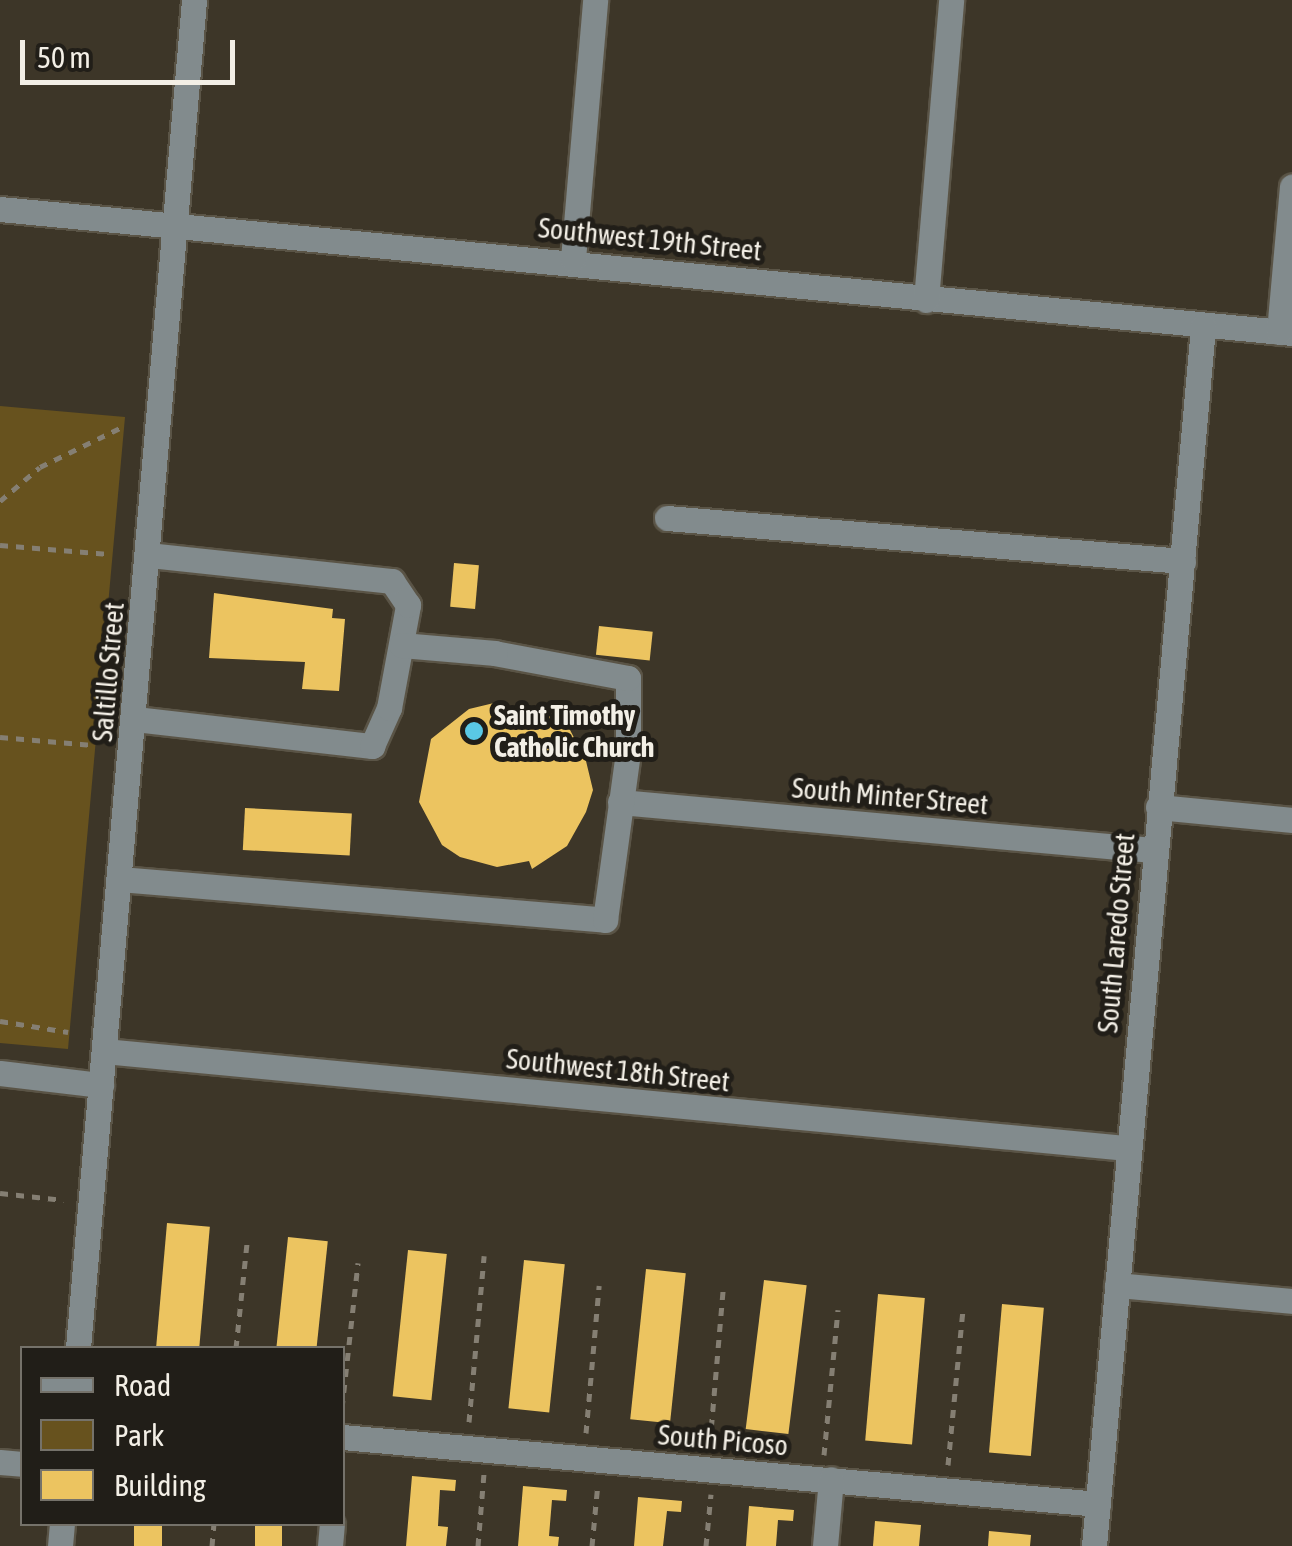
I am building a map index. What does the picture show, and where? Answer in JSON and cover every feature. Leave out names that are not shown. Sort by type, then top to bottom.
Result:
[{"type":"street","name":"Saltillo Street","points":[[78,1346],[178,226],[194,0]]},
{"type":"street","points":[[573,260],[595,0]]},
{"type":"street","points":[[926,300],[951,0]]},
{"type":"street","points":[[1286,333],[1292,186]]},
{"type":"street","name":"Southwest 19th Street","points":[[0,209],[573,260],[926,300],[1286,333]]},
{"type":"street","name":"South Laredo Street","points":[[1094,1546],[1203,326]]},
{"type":"street","points":[[668,518],[1183,560]]},
{"type":"street","points":[[135,719],[372,746],[388,708],[408,606],[392,581],[148,555]]},
{"type":"street","points":[[120,880],[605,920],[620,802],[628,678],[495,653],[401,645]]},
{"type":"street","name":"South Minter Street","points":[[620,802],[1154,850]]},
{"type":"street","points":[[1158,807],[1292,820]]},
{"type":"street","name":"Southwest 18th Street","points":[[104,1050],[1127,1148]]},
{"type":"street","points":[[0,1073],[101,1084]]},
{"type":"street","points":[[1117,1286],[1292,1302]]},
{"type":"street","name":"South Picoso","points":[[345,1436],[1098,1504]]},
{"type":"street","points":[[825,1546],[826,1478]]},
{"type":"path","points":[[0,500],[40,467],[120,428]]},
{"type":"path","points":[[0,544],[109,554]]},
{"type":"path","points":[[0,737],[92,745]]},
{"type":"path","points":[[0,1021],[68,1032]]},
{"type":"path","points":[[0,1193],[64,1200]]},
{"type":"path","points":[[236,1346],[247,1243]]},
{"type":"path","points":[[478,1546],[476,1449],[484,1256]]},
{"type":"path","points":[[345,1381],[358,1263]]},
{"type":"path","points":[[592,1546],[600,1286]]},
{"type":"path","points":[[706,1546],[723,1291]]},
{"type":"path","points":[[946,1490],[962,1308]]},
{"type":"path","points":[[826,1478],[838,1310]]},
{"type":"green space","points":[[0,406],[125,417],[68,1049],[0,1043]]},
{"type":"building","points":[[454,563],[479,565],[475,609],[450,607]]},
{"type":"building","points":[[214,593],[333,609],[332,618],[345,619],[339,691],[302,689],[305,662],[209,658]]},
{"type":"building","points":[[599,626],[653,632],[650,660],[596,655]]},
{"type":"building","points":[[494,703],[542,715],[546,708],[568,726],[586,761],[593,790],[567,846],[532,869],[529,861],[497,867],[460,857],[442,845],[419,802],[431,739],[469,709]]},
{"type":"building","points":[[245,808],[352,814],[350,856],[243,850]]},
{"type":"building","points":[[167,1223],[210,1227],[199,1346],[156,1346]]},
{"type":"building","points":[[288,1237],[328,1241],[317,1346],[277,1346]]},
{"type":"building","points":[[408,1250],[447,1254],[431,1400],[393,1396]]},
{"type":"building","points":[[524,1260],[565,1264],[549,1412],[508,1408]]},
{"type":"building","points":[[646,1269],[686,1273],[670,1423],[630,1419]]},
{"type":"building","points":[[764,1280],[807,1285],[788,1434],[746,1429]]},
{"type":"building","points":[[878,1294],[925,1298],[912,1445],[865,1440]]},
{"type":"building","points":[[1002,1304],[1044,1308],[1031,1456],[989,1452]]},
{"type":"building","points":[[412,1476],[456,1480],[455,1491],[440,1490],[438,1526],[448,1527],[446,1546],[406,1546]]},
{"type":"building","points":[[523,1486],[567,1490],[566,1501],[552,1500],[549,1536],[559,1537],[558,1546],[518,1546]]},
{"type":"building","points":[[638,1497],[682,1501],[681,1512],[667,1511],[663,1546],[634,1546]]},
{"type":"building","points":[[749,1506],[794,1510],[793,1521],[778,1520],[776,1546],[746,1546]]},
{"type":"building","points":[[875,1521],[921,1525],[919,1546],[873,1546]]},
{"type":"building","points":[[134,1526],[162,1526],[162,1546],[134,1546]]},
{"type":"building","points":[[255,1526],[282,1526],[282,1546],[255,1546]]},
{"type":"building","points":[[989,1531],[1031,1535],[1030,1546],[988,1546]]},
{"type":"place","name":"Saint Timothy Catholic Church","points":[[474,731]]}]
